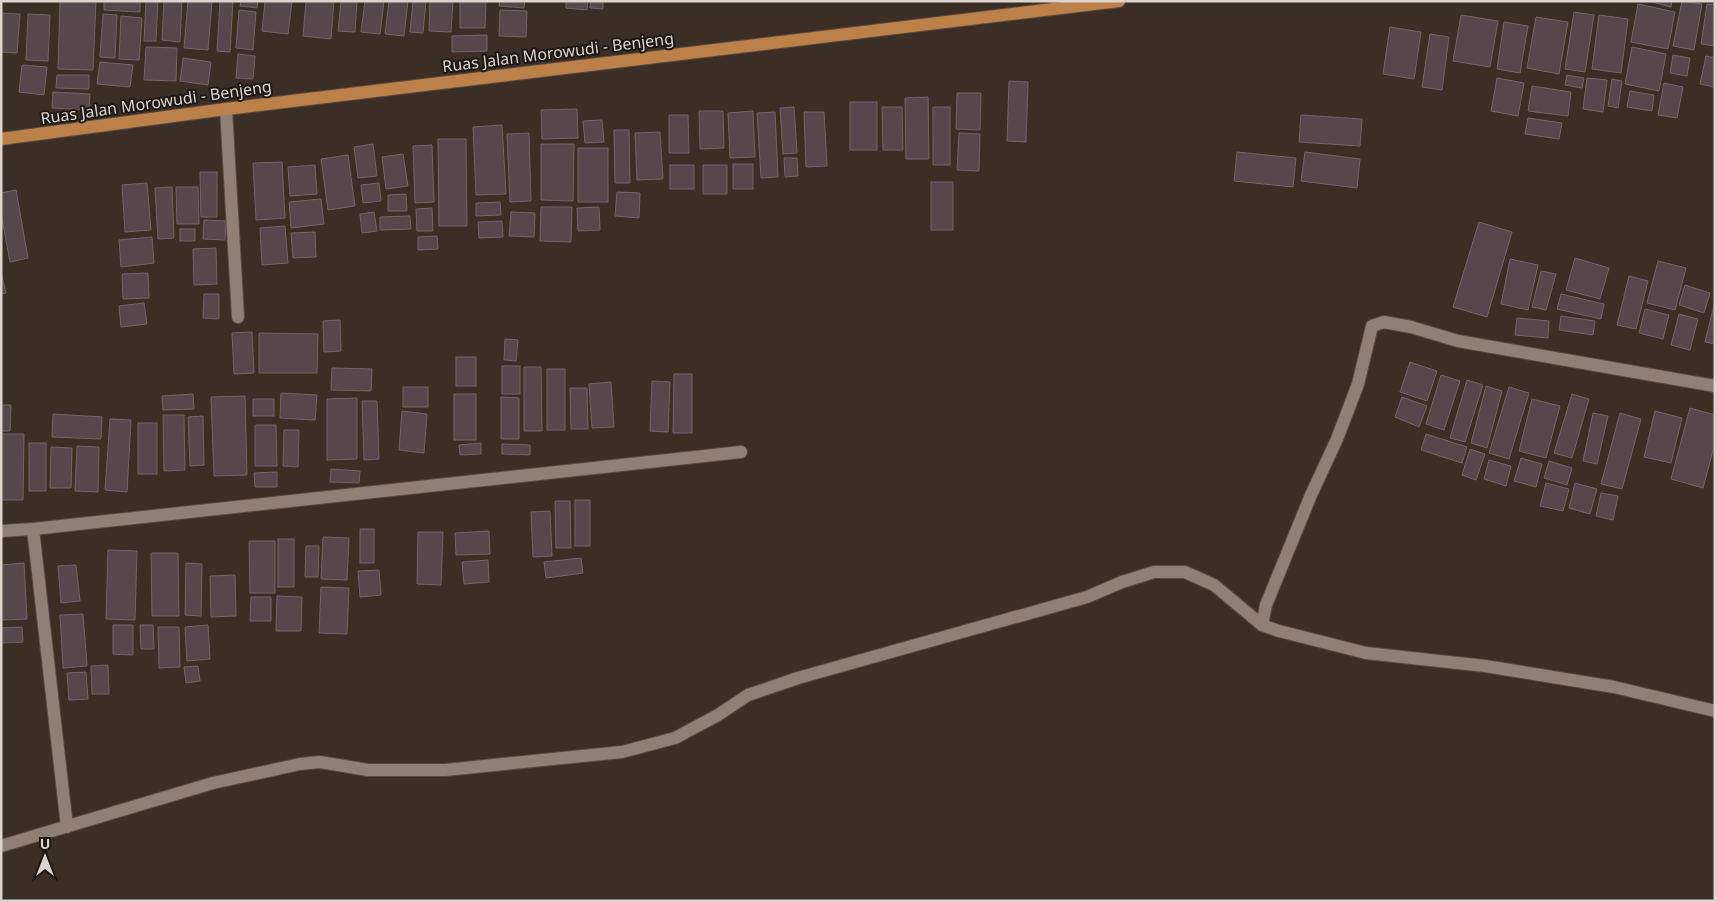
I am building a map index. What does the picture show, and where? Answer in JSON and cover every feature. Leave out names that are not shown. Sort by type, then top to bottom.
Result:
[{"type":"main road","name":"Ruas Jalan Morowudi - Benjeng","points":[[1,139],[226,108],[1119,1]]},
{"type":"street","points":[[226,108],[238,317]]},
{"type":"street","points":[[1262,625],[1266,605],[1311,495],[1337,439],[1358,384],[1372,326],[1384,322],[1411,327],[1458,341],[1715,386]]},
{"type":"street","points":[[1,531],[741,452]]},
{"type":"street","points":[[33,529],[67,827]]},
{"type":"street","points":[[1,846],[213,783],[300,764],[320,762],[368,770],[445,770],[622,752],[675,738],[718,716],[748,695],[798,678],[1087,597],[1122,582],[1154,572],[1185,572],[1214,584],[1262,625],[1278,631],[1366,653],[1494,668],[1614,687],[1715,710]]},
{"type":"building","points":[[60,1],[96,1],[93,70],[58,69]]},
{"type":"building","points":[[104,1],[140,1],[140,12],[104,10]]},
{"type":"building","points":[[146,1],[158,1],[156,41],[144,41]]},
{"type":"building","points":[[164,1],[182,1],[180,42],[162,40]]},
{"type":"building","points":[[188,1],[212,1],[208,50],[184,48]]},
{"type":"building","points":[[220,1],[233,1],[230,52],[217,51]]},
{"type":"building","points":[[241,1],[258,1],[257,8],[240,6]]},
{"type":"building","points":[[265,1],[292,1],[288,34],[262,31]]},
{"type":"building","points":[[306,1],[334,1],[331,39],[303,36]]},
{"type":"building","points":[[341,1],[357,1],[355,32],[338,31]]},
{"type":"building","points":[[365,1],[384,1],[380,34],[361,32]]},
{"type":"building","points":[[389,1],[408,1],[404,36],[385,34]]},
{"type":"building","points":[[413,1],[426,1],[423,33],[410,32]]},
{"type":"building","points":[[430,1],[453,1],[451,32],[429,31]]},
{"type":"building","points":[[460,1],[486,1],[485,28],[460,28]]},
{"type":"building","points":[[500,1],[525,1],[524,8],[499,6]]},
{"type":"building","points":[[566,1],[588,1],[587,10],[566,8]]},
{"type":"building","points":[[591,1],[603,1],[603,9],[590,8]]},
{"type":"building","points":[[1648,1],[1672,1],[1671,7]]},
{"type":"building","points":[[1682,1],[1702,4],[1694,50],[1673,46]]},
{"type":"building","points":[[1638,4],[1675,12],[1668,49],[1631,42]]},
{"type":"building","points":[[1707,4],[1715,5],[1715,46],[1701,44]]},
{"type":"building","points":[[239,10],[256,12],[253,50],[236,48]]},
{"type":"building","points":[[500,10],[527,11],[526,37],[499,36]]},
{"type":"building","points":[[1574,12],[1594,15],[1585,72],[1565,69]]},
{"type":"building","points":[[1,13],[20,14],[17,53],[1,52]]},
{"type":"building","points":[[28,14],[50,15],[48,61],[26,60]]},
{"type":"building","points":[[103,14],[117,15],[115,58],[100,57]]},
{"type":"building","points":[[1461,15],[1498,21],[1490,67],[1453,61]]},
{"type":"building","points":[[1599,15],[1628,19],[1621,73],[1592,69]]},
{"type":"building","points":[[121,16],[142,18],[139,60],[119,59]]},
{"type":"building","points":[[1536,17],[1568,22],[1559,74],[1527,68]]},
{"type":"building","points":[[1504,22],[1528,26],[1520,73],[1497,69]]},
{"type":"building","points":[[1390,27],[1421,32],[1414,79],[1383,74]]},
{"type":"building","points":[[1430,34],[1449,37],[1442,90],[1422,87]]},
{"type":"building","points":[[487,35],[487,51],[452,52],[452,36]]},
{"type":"building","points":[[146,47],[177,48],[176,81],[144,80]]},
{"type":"building","points":[[1632,47],[1666,54],[1659,91],[1625,84]]},
{"type":"building","points":[[238,54],[255,56],[253,79],[236,78]]},
{"type":"building","points":[[1673,55],[1690,58],[1687,76],[1670,73]]},
{"type":"building","points":[[1706,56],[1715,58],[1715,87],[1700,84]]},
{"type":"building","points":[[183,58],[211,62],[208,85],[180,81]]},
{"type":"building","points":[[100,62],[133,65],[130,87],[97,84]]},
{"type":"building","points":[[22,65],[47,67],[44,95],[19,92]]},
{"type":"building","points":[[57,75],[89,75],[89,89],[56,88]]},
{"type":"building","points":[[1567,75],[1584,78],[1582,88],[1565,85]]},
{"type":"building","points":[[1497,78],[1524,83],[1518,116],[1491,111]]},
{"type":"building","points":[[1587,78],[1607,80],[1603,112],[1583,109]]},
{"type":"building","points":[[1612,79],[1622,81],[1618,108],[1608,106]]},
{"type":"building","points":[[1009,81],[1028,82],[1026,142],[1007,141]]},
{"type":"building","points":[[1664,83],[1683,87],[1677,118],[1658,115]]},
{"type":"building","points":[[1532,86],[1571,92],[1568,116],[1528,111]]},
{"type":"building","points":[[1630,91],[1654,95],[1652,111],[1627,107]]},
{"type":"building","points":[[53,92],[90,94],[89,110],[52,108]]},
{"type":"building","points":[[957,93],[981,93],[980,130],[956,129]]},
{"type":"building","points":[[928,97],[929,159],[906,159],[905,98]]},
{"type":"building","points":[[850,102],[877,102],[877,150],[850,150]]},
{"type":"building","points":[[794,107],[797,153],[783,154],[780,108]]},
{"type":"building","points":[[882,107],[902,107],[903,150],[883,150]]},
{"type":"building","points":[[933,107],[950,107],[950,165],[933,165]]},
{"type":"building","points":[[577,109],[578,138],[542,139],[541,110]]},
{"type":"building","points":[[699,111],[723,111],[724,148],[700,149]]},
{"type":"building","points":[[753,111],[755,157],[730,158],[728,113]]},
{"type":"building","points":[[775,112],[778,177],[761,178],[757,113]]},
{"type":"building","points":[[804,112],[824,112],[827,166],[806,167]]},
{"type":"building","points":[[669,115],[688,115],[689,153],[669,153]]},
{"type":"building","points":[[1301,115],[1362,119],[1360,146],[1299,142]]},
{"type":"building","points":[[1528,118],[1562,123],[1559,139],[1525,134]]},
{"type":"building","points":[[602,120],[604,142],[585,143],[583,121]]},
{"type":"building","points":[[502,125],[506,194],[476,195],[473,127]]},
{"type":"building","points":[[614,130],[629,130],[630,183],[615,183]]},
{"type":"building","points":[[660,132],[663,179],[637,180],[635,133]]},
{"type":"building","points":[[529,133],[531,201],[510,202],[507,134]]},
{"type":"building","points":[[959,133],[980,134],[979,171],[957,170]]},
{"type":"building","points":[[438,139],[466,139],[467,226],[439,226]]},
{"type":"building","points":[[373,144],[377,176],[358,178],[354,147]]},
{"type":"building","points":[[541,144],[574,144],[573,201],[541,200]]},
{"type":"building","points":[[432,145],[434,202],[415,203],[413,146]]},
{"type":"building","points":[[578,148],[608,148],[608,202],[578,202]]},
{"type":"building","points":[[1237,152],[1296,158],[1293,187],[1234,181]]},
{"type":"building","points":[[1305,152],[1360,159],[1357,188],[1301,181]]},
{"type":"building","points":[[403,154],[408,186],[386,189],[382,157]]},
{"type":"building","points":[[348,155],[355,206],[328,210],[321,159]]},
{"type":"building","points":[[784,158],[797,158],[798,176],[785,177]]},
{"type":"building","points":[[282,162],[285,218],[256,220],[253,163]]},
{"type":"building","points":[[733,164],[753,164],[753,189],[733,189]]},
{"type":"building","points":[[315,165],[317,194],[290,196],[288,167]]},
{"type":"building","points":[[670,165],[694,165],[694,189],[670,189]]},
{"type":"building","points":[[703,165],[727,165],[727,194],[703,194]]},
{"type":"building","points":[[200,172],[217,172],[217,217],[201,217]]},
{"type":"building","points":[[931,182],[953,182],[953,230],[931,230]]},
{"type":"building","points":[[147,183],[151,230],[125,232],[122,185]]},
{"type":"building","points":[[379,183],[381,201],[363,203],[361,185]]},
{"type":"building","points":[[172,187],[174,238],[158,239],[155,188]]},
{"type":"building","points":[[176,187],[198,187],[199,224],[177,224]]},
{"type":"building","points":[[16,190],[28,258],[10,262],[1,213],[1,193]]},
{"type":"building","points":[[617,192],[640,193],[639,218],[615,216]]},
{"type":"building","points":[[406,194],[407,211],[388,211],[388,195]]},
{"type":"building","points":[[321,199],[324,224],[291,228],[289,202]]},
{"type":"building","points":[[500,202],[501,215],[476,216],[476,203]]},
{"type":"building","points":[[541,207],[572,207],[571,242],[540,241]]},
{"type":"building","points":[[599,207],[600,230],[578,231],[577,208]]},
{"type":"building","points":[[432,208],[433,231],[417,231],[416,209]]},
{"type":"building","points":[[374,212],[377,231],[362,233],[360,214]]},
{"type":"building","points":[[511,212],[535,213],[534,237],[509,236]]},
{"type":"building","points":[[410,216],[411,229],[380,230],[380,217]]},
{"type":"building","points":[[204,220],[226,221],[225,240],[203,239]]},
{"type":"building","points":[[502,221],[503,237],[479,238],[478,222]]},
{"type":"building","points":[[1479,222],[1512,232],[1487,317],[1453,307]]},
{"type":"building","points":[[285,226],[288,263],[262,265],[260,228]]},
{"type":"building","points":[[180,229],[195,229],[195,241],[180,241]]},
{"type":"building","points":[[315,232],[316,257],[293,258],[291,233]]},
{"type":"building","points":[[437,236],[438,249],[418,250],[418,237]]},
{"type":"building","points":[[152,237],[154,263],[121,267],[119,240]]},
{"type":"building","points":[[216,248],[217,284],[194,285],[193,249]]},
{"type":"building","points":[[1575,258],[1609,268],[1600,299],[1566,290]]},
{"type":"building","points":[[1510,259],[1538,265],[1528,310],[1501,304]]},
{"type":"building","points":[[1658,261],[1686,268],[1675,310],[1647,303]]},
{"type":"building","points":[[1541,271],[1556,274],[1546,310],[1532,307]]},
{"type":"building","points":[[1,272],[6,293],[1,294]]},
{"type":"building","points":[[148,273],[149,298],[123,299],[122,274]]},
{"type":"building","points":[[1629,276],[1648,281],[1636,329],[1617,325]]},
{"type":"building","points":[[1685,285],[1710,293],[1704,313],[1679,305]]},
{"type":"building","points":[[204,294],[219,294],[219,319],[203,318]]},
{"type":"building","points":[[1561,294],[1604,304],[1601,319],[1557,309]]},
{"type":"building","points":[[1715,301],[1715,344],[1705,342]]},
{"type":"building","points":[[144,303],[147,324],[121,327],[119,306]]},
{"type":"building","points":[[1645,309],[1669,315],[1663,339],[1639,333]]},
{"type":"building","points":[[1679,314],[1698,319],[1690,350],[1671,345]]},
{"type":"building","points":[[1561,316],[1595,321],[1593,335],[1559,330]]},
{"type":"building","points":[[1517,318],[1549,321],[1548,338],[1515,335]]},
{"type":"building","points":[[340,320],[341,351],[324,352],[323,321]]},
{"type":"building","points":[[252,332],[254,373],[234,374],[232,333]]},
{"type":"building","points":[[259,333],[318,334],[317,373],[259,373]]},
{"type":"building","points":[[505,339],[518,340],[516,361],[504,360]]},
{"type":"building","points":[[456,357],[476,357],[476,386],[456,386]]},
{"type":"building","points":[[1410,362],[1437,371],[1427,401],[1400,392]]},
{"type":"building","points":[[502,366],[520,366],[520,394],[502,394]]},
{"type":"building","points":[[524,367],[541,367],[542,431],[524,431]]},
{"type":"building","points":[[332,368],[372,369],[371,391],[331,390]]},
{"type":"building","points":[[547,369],[565,369],[565,430],[547,430]]},
{"type":"building","points":[[674,374],[692,374],[692,433],[673,433]]},
{"type":"building","points":[[1441,375],[1460,381],[1444,430],[1426,424]]},
{"type":"building","points":[[1467,380],[1483,385],[1465,442],[1450,438]]},
{"type":"building","points":[[652,381],[670,382],[668,432],[650,431]]},
{"type":"building","points":[[611,382],[614,427],[592,428],[589,384]]},
{"type":"building","points":[[1486,386],[1502,391],[1487,448],[1471,443]]},
{"type":"building","points":[[403,387],[428,387],[428,407],[403,407]]},
{"type":"building","points":[[1509,387],[1529,393],[1509,459],[1489,453]]},
{"type":"building","points":[[570,388],[587,388],[588,429],[571,429]]},
{"type":"building","points":[[281,393],[317,395],[315,420],[280,418]]},
{"type":"building","points":[[193,394],[194,409],[163,410],[162,396]]},
{"type":"building","points":[[454,394],[476,394],[476,440],[454,440]]},
{"type":"building","points":[[1572,394],[1589,399],[1572,458],[1554,453]]},
{"type":"building","points":[[245,396],[247,475],[214,476],[211,397]]},
{"type":"building","points":[[501,397],[519,398],[519,439],[501,439]]},
{"type":"building","points":[[1402,397],[1427,406],[1419,427],[1395,417]]},
{"type":"building","points":[[357,398],[357,459],[327,460],[327,399]]},
{"type":"building","points":[[253,399],[274,399],[274,416],[253,416]]},
{"type":"building","points":[[1532,399],[1560,406],[1546,458],[1519,451]]},
{"type":"building","points":[[362,401],[377,401],[379,459],[364,460]]},
{"type":"building","points":[[1,405],[11,405],[10,431],[1,431]]},
{"type":"building","points":[[1690,408],[1715,415],[1715,443],[1703,488],[1671,479]]},
{"type":"building","points":[[402,411],[427,414],[424,453],[399,450]]},
{"type":"building","points":[[1655,411],[1682,418],[1671,463],[1644,457]]},
{"type":"building","points":[[1593,413],[1608,416],[1597,464],[1583,461]]},
{"type":"building","points":[[1620,413],[1641,419],[1622,489],[1601,484]]},
{"type":"building","points":[[53,414],[102,417],[101,439],[52,437]]},
{"type":"building","points":[[163,415],[184,415],[185,470],[164,471]]},
{"type":"building","points":[[203,416],[204,465],[190,466],[188,417]]},
{"type":"building","points":[[110,419],[131,420],[127,492],[105,490]]},
{"type":"building","points":[[138,423],[157,423],[157,474],[138,474]]},
{"type":"building","points":[[255,425],[276,425],[277,466],[255,466]]},
{"type":"building","points":[[284,430],[299,430],[298,467],[283,466]]},
{"type":"building","points":[[1,434],[24,434],[23,500],[1,500]]},
{"type":"building","points":[[1426,434],[1467,447],[1462,463],[1421,450]]},
{"type":"building","points":[[29,443],[46,443],[46,491],[29,491]]},
{"type":"building","points":[[481,443],[481,454],[460,455],[459,445]]},
{"type":"building","points":[[502,444],[530,445],[530,455],[502,454]]},
{"type":"building","points":[[77,446],[99,447],[98,492],[75,491]]},
{"type":"building","points":[[51,447],[72,448],[71,488],[50,488]]},
{"type":"building","points":[[1470,449],[1485,454],[1476,480],[1462,475]]},
{"type":"building","points":[[1521,458],[1542,464],[1536,487],[1514,481]]},
{"type":"building","points":[[1489,460],[1511,466],[1506,486],[1484,479]]},
{"type":"building","points":[[1549,461],[1572,468],[1567,485],[1544,478]]},
{"type":"building","points":[[331,469],[360,471],[359,483],[330,482]]},
{"type":"building","points":[[277,472],[277,487],[255,487],[254,473]]},
{"type":"building","points":[[1546,483],[1569,489],[1563,511],[1540,506]]},
{"type":"building","points":[[1575,483],[1597,489],[1590,514],[1569,508]]},
{"type":"building","points":[[1601,493],[1618,496],[1613,520],[1596,516]]},
{"type":"building","points":[[575,500],[590,500],[590,546],[575,546]]},
{"type":"building","points":[[555,501],[570,501],[571,548],[556,548]]},
{"type":"building","points":[[550,511],[552,556],[533,557],[531,512]]},
{"type":"building","points":[[360,529],[374,529],[374,563],[360,563]]},
{"type":"building","points":[[489,531],[490,554],[456,555],[455,533]]},
{"type":"building","points":[[418,532],[443,532],[441,585],[417,584]]},
{"type":"building","points":[[323,537],[349,538],[347,580],[321,579]]},
{"type":"building","points":[[278,539],[294,539],[294,587],[278,587]]},
{"type":"building","points":[[249,541],[275,541],[275,593],[250,593]]},
{"type":"building","points":[[306,546],[319,546],[318,577],[305,577]]},
{"type":"building","points":[[108,550],[137,551],[135,620],[106,619]]},
{"type":"building","points":[[151,553],[178,553],[179,616],[152,616]]},
{"type":"building","points":[[581,558],[583,573],[546,578],[544,562]]},
{"type":"building","points":[[488,560],[489,582],[464,584],[462,562]]},
{"type":"building","points":[[24,563],[27,619],[1,620],[1,565]]},
{"type":"building","points":[[186,563],[202,564],[201,616],[185,615]]},
{"type":"building","points":[[76,565],[80,601],[61,603],[58,566]]},
{"type":"building","points":[[379,570],[381,595],[360,597],[358,571]]},
{"type":"building","points":[[235,575],[236,616],[211,617],[210,576]]},
{"type":"building","points":[[321,587],[349,588],[347,634],[319,633]]},
{"type":"building","points":[[277,596],[302,597],[301,631],[276,631]]},
{"type":"building","points":[[251,597],[271,597],[271,621],[250,621]]},
{"type":"building","points":[[83,614],[87,666],[63,668],[60,615]]},
{"type":"building","points":[[113,625],[133,625],[133,655],[113,654]]},
{"type":"building","points":[[140,625],[153,625],[154,649],[141,649]]},
{"type":"building","points":[[208,625],[210,659],[187,661],[185,627]]},
{"type":"building","points":[[22,627],[23,642],[1,643],[1,628]]},
{"type":"building","points":[[158,627],[179,627],[180,667],[159,668]]},
{"type":"building","points":[[108,665],[109,694],[92,694],[91,666]]},
{"type":"building","points":[[198,666],[200,681],[186,683],[184,667]]},
{"type":"building","points":[[86,672],[88,699],[69,700],[67,673]]}]
